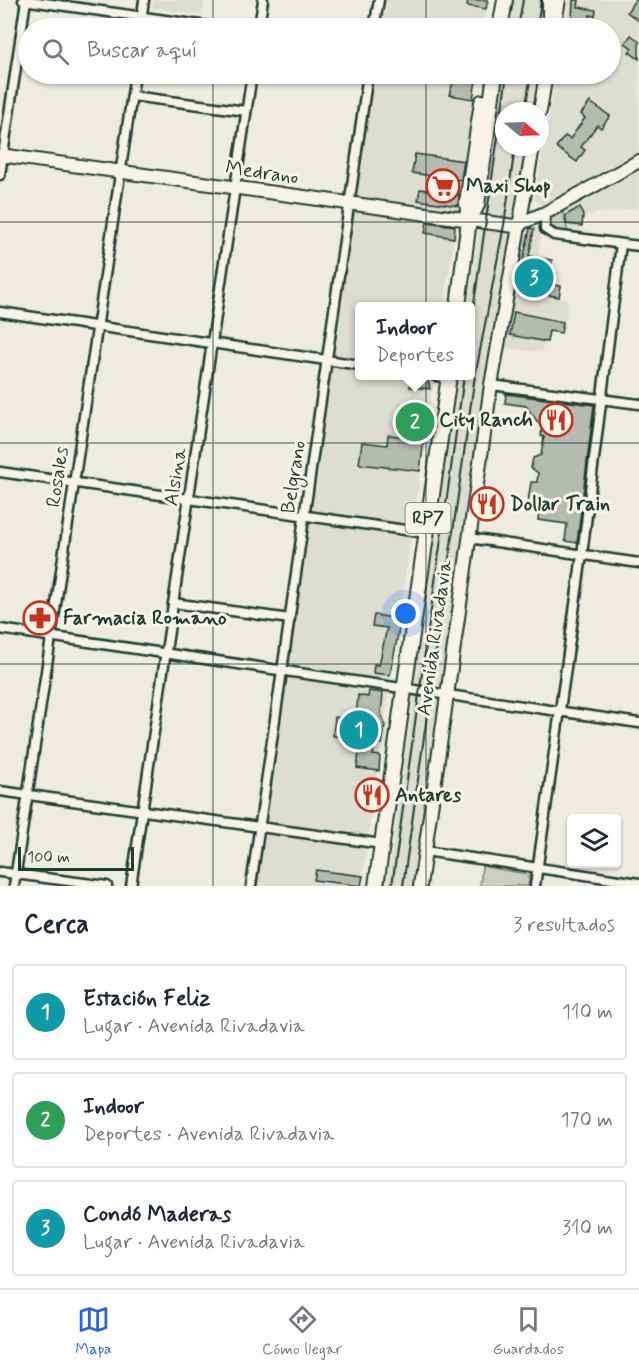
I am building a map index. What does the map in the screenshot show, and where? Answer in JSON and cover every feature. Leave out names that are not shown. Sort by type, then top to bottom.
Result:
[{"type":"main road","points":[[493,18],[496,0]]},
{"type":"main road","points":[[502,18],[507,0]]},
{"type":"main road","points":[[552,1],[554,18]]},
{"type":"main road","points":[[470,220],[467,202],[485,84]]},
{"type":"main road","points":[[459,302],[470,220],[477,205],[494,84]]},
{"type":"main road","points":[[541,102],[544,84]]},
{"type":"main road","name":"Medrano","points":[[1,155],[235,189],[519,225]]},
{"type":"main road","name":"Avenida Rivadavia","points":[[420,886],[491,386],[531,156]]},
{"type":"main road","points":[[519,225],[639,161]]},
{"type":"main road","name":"Avenida Rivadavia","points":[[376,886],[426,533],[444,380]]},
{"type":"street","points":[[22,18],[25,0],[154,18]]},
{"type":"street","points":[[141,16],[144,0]]},
{"type":"street","points":[[260,18],[263,0]]},
{"type":"street","points":[[376,18],[379,0]]},
{"type":"street","points":[[0,175],[18,45]]},
{"type":"street","name":"Rosales","points":[[14,886],[134,84]]},
{"type":"street","name":"Alsina","points":[[131,886],[250,84]]},
{"type":"street","name":"Belgrano","points":[[251,886],[367,84]]},
{"type":"street","points":[[132,96],[246,111]]},
{"type":"street","points":[[545,213],[545,229],[554,235],[639,246]]},
{"type":"street","points":[[535,886],[603,399],[621,244]]},
{"type":"street","points":[[0,312],[355,364]]},
{"type":"street","points":[[491,386],[639,404]]},
{"type":"street","points":[[0,472],[426,533]]},
{"type":"street","points":[[470,538],[639,564]]},
{"type":"street","points":[[173,603],[290,619]]},
{"type":"street","points":[[0,629],[639,723]]},
{"type":"street","points":[[0,791],[382,844]]},
{"type":"street","points":[[425,851],[639,883]]},
{"type":"street","points":[[0,872],[107,886]]},
{"type":"shaded area","points":[[153,0],[204,0],[202,15],[152,8]]},
{"type":"shaded area","points":[[381,0],[488,0],[485,18],[378,18]]},
{"type":"shaded area","points":[[513,0],[547,0],[544,18],[510,18]]},
{"type":"shaded area","points":[[569,0],[639,0],[639,151],[541,205],[534,199],[542,156],[549,156],[549,114],[554,84],[621,84],[621,18],[566,18]]},
{"type":"shaded area","points":[[370,84],[477,84],[445,302],[355,302],[355,380],[433,380],[361,886],[255,886]]},
{"type":"shaded area","points":[[501,84],[535,84],[532,102],[498,102]]},
{"type":"shaded area","points":[[495,122],[495,156],[525,156],[484,387],[413,886],[387,886],[457,380],[475,380],[475,302],[469,302]]},
{"type":"shaded area","points":[[639,168],[639,207],[583,216],[580,231],[567,229],[563,212]]},
{"type":"shaded area","points":[[563,212],[568,232],[550,229],[549,219]]},
{"type":"shaded area","points":[[542,224],[538,257],[552,260],[548,284],[561,286],[559,297],[568,299],[564,334],[549,331],[541,352],[501,347],[522,238]]},
{"type":"shaded area","points":[[36,612],[50,614],[48,627],[44,630],[33,630]]},
{"type":"shaded area","points":[[482,866],[526,874],[529,879],[528,886],[480,886]]},
{"type":"building","points":[[468,0],[488,0],[486,9],[467,6]]},
{"type":"building","points":[[573,0],[579,0],[578,7],[596,10],[595,16],[590,15],[590,18],[572,18]]},
{"type":"building","points":[[635,0],[639,0],[639,21],[627,12]]},
{"type":"building","points":[[631,35],[639,41],[639,59],[629,52],[632,48],[625,43]]},
{"type":"building","points":[[453,84],[475,84],[473,99],[449,95]]},
{"type":"building","points":[[590,102],[610,116],[601,128],[597,125],[581,147],[585,150],[577,162],[556,147],[565,136],[570,139],[585,118],[581,114]]},
{"type":"building","points":[[415,154],[464,161],[461,180],[412,173]]},
{"type":"building","points":[[420,189],[459,194],[458,206],[418,200]]},
{"type":"building","points":[[580,207],[583,216],[582,226],[566,224],[566,215]]},
{"type":"building","points":[[427,222],[455,226],[454,238],[425,233]]},
{"type":"building","points":[[530,228],[534,229],[529,256],[552,260],[548,284],[561,286],[559,297],[517,289]]},
{"type":"building","points":[[514,312],[563,322],[561,333],[549,331],[547,342],[510,335]]},
{"type":"building","points":[[411,380],[428,380],[430,389],[410,387]]},
{"type":"building","points":[[506,394],[594,405],[577,543],[565,541],[567,524],[538,520],[539,511],[527,508],[531,482],[537,482],[538,473],[531,468],[533,458],[541,455],[544,437],[541,436],[542,428],[526,406],[505,403]]},
{"type":"building","points":[[388,435],[424,439],[420,471],[359,464],[362,442],[387,445]]},
{"type":"building","points":[[374,615],[401,619],[390,675],[373,673],[374,664],[379,665],[387,628],[372,626]]},
{"type":"building","points":[[369,691],[383,693],[381,713],[385,725],[382,744],[375,743],[373,755],[380,756],[379,771],[357,768],[359,753],[364,754],[366,742],[333,736],[335,717],[356,720],[358,695],[368,697]]},
{"type":"building","points":[[316,870],[363,876],[361,886],[314,880]]},
{"type":"railway","points":[[520,18],[523,0]]},
{"type":"railway","points":[[538,18],[541,0]]},
{"type":"railway","points":[[474,302],[506,84]]},
{"type":"railway","points":[[526,102],[529,84]]},
{"type":"railway","points":[[475,377],[504,225],[514,156]]},
{"type":"railway","points":[[392,886],[463,380]]},
{"type":"railway","points":[[403,886],[474,380]]},
{"type":"place","name":"Maxi Shop","points":[[443,186]]},
{"type":"place","name":"Condó Maderas","points":[[534,278]]},
{"type":"place","name":"City Ranch","points":[[556,420]]},
{"type":"place","name":"Indoor","points":[[415,422]]},
{"type":"place","name":"Dollar Train","points":[[487,504]]},
{"type":"place","name":"Farmacia Romano","points":[[40,618]]},
{"type":"place","name":"Estación Feliz","points":[[359,730]]},
{"type":"place","name":"Antares","points":[[372,795]]}]
